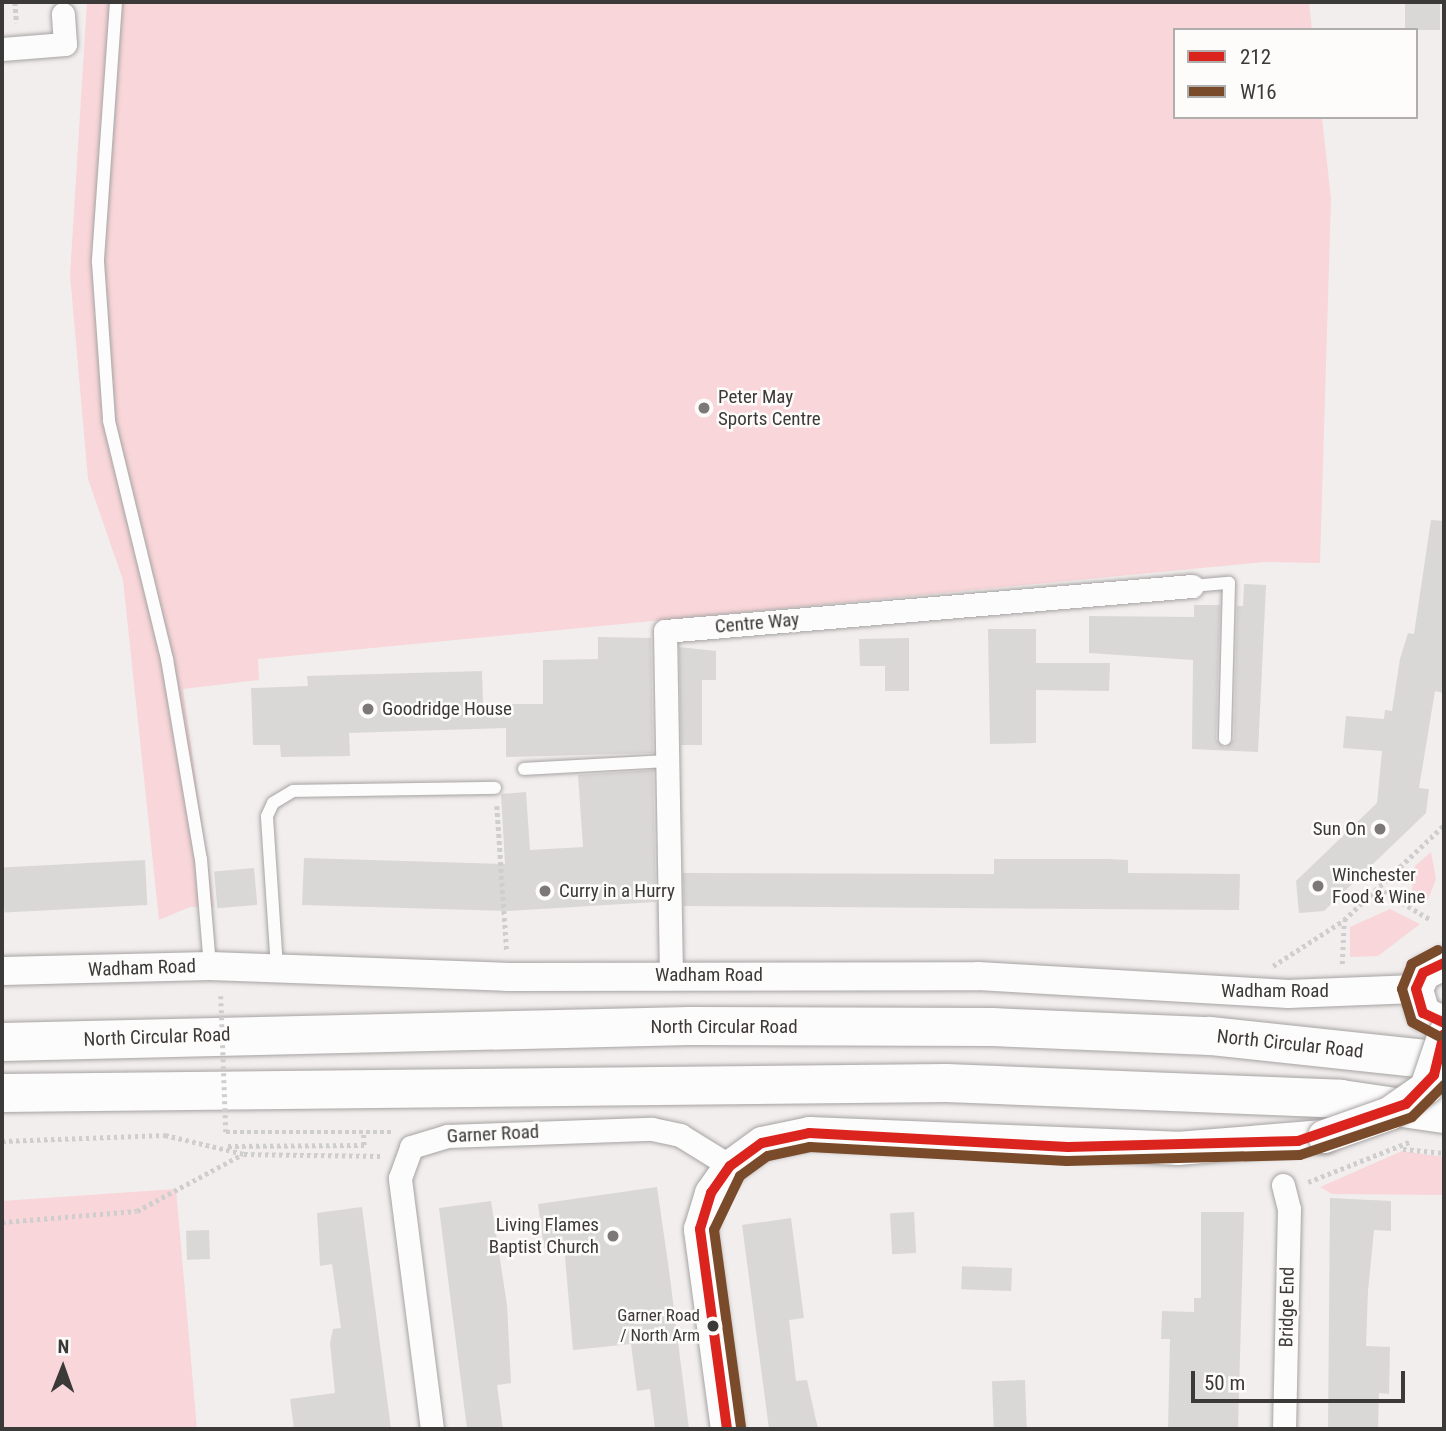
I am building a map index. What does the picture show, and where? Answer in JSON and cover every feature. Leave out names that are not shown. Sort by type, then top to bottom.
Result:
[{"type":"highway","name":"North Circular Road","points":[[2,1042],[690,1026],[992,1027],[1210,1036],[1444,1061]]},
{"type":"highway","points":[[2,1093],[213,1094],[946,1083],[1341,1100],[1444,1114]]},
{"type":"highway","points":[[2,1111],[213,1094]]},
{"type":"main road","points":[[1444,963],[1423,973],[1416,989],[1423,1013],[1444,1023]]},
{"type":"main road","points":[[727,1429],[700,1228],[711,1193],[730,1166],[762,1143],[809,1133],[1177,1148],[1324,1136],[1389,1113],[1426,1087],[1444,1034]]},
{"type":"street","points":[[2,49],[65,44],[63,14]]},
{"type":"street","name":"Centre Way","points":[[671,975],[665,631],[1192,586]]},
{"type":"street","name":"Wadham Road","points":[[2,971],[210,966],[509,977],[978,976],[1231,993],[1416,989]]},
{"type":"street","name":"Garner Road","points":[[402,1160],[423,1140],[447,1136],[652,1129],[680,1135],[730,1166]]},
{"type":"street","points":[[402,1160],[432,1429]]},
{"type":"street","name":"Bridge End","points":[[1283,1185],[1289,1209],[1284,1429]]},
{"type":"lane","points":[[116,2],[98,262],[109,421],[167,659],[201,859],[210,966]]},
{"type":"lane","points":[[1192,586],[1229,583],[1225,739]]},
{"type":"lane","points":[[524,769],[666,761]]},
{"type":"lane","points":[[277,968],[267,816],[273,803],[293,791],[495,788]]},
{"type":"path","points":[[495,788],[509,977]]},
{"type":"path","points":[[1231,993],[1344,920],[1444,825]]},
{"type":"path","points":[[1378,888],[1431,920]]},
{"type":"path","points":[[1342,973],[1344,920]]},
{"type":"path","points":[[221,996],[226,1132],[393,1132]]},
{"type":"path","points":[[2,1141],[165,1135],[224,1146],[364,1145],[363,1132]]},
{"type":"path","points":[[1283,1185],[1321,1180],[1402,1149],[1409,1142]]},
{"type":"path","points":[[224,1146],[244,1154],[352,1152],[402,1160]]},
{"type":"path","points":[[1402,1149],[1444,1153]]},
{"type":"path","points":[[2,1222],[137,1211],[244,1154]]},
{"type":"shaded area","name":"Peter May Sports Centre","points":[[87,2],[1309,2],[1312,28],[1173,28],[1173,119],[1322,119],[1331,199],[1320,563],[1264,562],[258,659],[259,680],[183,689],[214,907],[190,907],[159,920],[123,580],[88,479],[70,275]]},
{"type":"shaded area","points":[[1431,852],[1436,879],[1427,902],[1411,898],[1415,866]]},
{"type":"shaded area","points":[[1390,909],[1420,924],[1378,956],[1350,957],[1350,927]]},
{"type":"shaded area","points":[[1402,1151],[1444,1157],[1444,1195],[1332,1194],[1320,1187]]},
{"type":"shaded area","points":[[176,1189],[197,1429],[2,1429],[2,1201]]},
{"type":"building","points":[[1405,2],[1440,2],[1440,30],[1405,28]]},
{"type":"building","points":[[1431,520],[1444,521],[1444,693],[1435,691],[1419,788],[1429,789],[1426,813],[1324,911],[1299,913],[1296,881],[1377,803],[1382,751],[1343,748],[1346,716],[1384,719],[1385,710],[1392,711],[1400,659],[1408,633],[1414,634]]},
{"type":"building","points":[[1244,584],[1266,585],[1258,752],[1192,749],[1193,660],[1089,653],[1089,616],[1194,617],[1194,605],[1220,605],[1216,739],[1225,748],[1234,739],[1237,606],[1243,606]]},
{"type":"building","points":[[988,629],[1036,629],[1036,663],[1110,663],[1109,691],[1036,690],[1036,743],[990,744]]},
{"type":"building","points":[[598,637],[651,638],[653,753],[506,757],[506,728],[349,733],[350,756],[281,757],[280,745],[253,745],[251,688],[308,686],[307,676],[482,671],[483,704],[543,704],[543,660],[598,659]]},
{"type":"building","points":[[909,638],[909,691],[885,691],[885,666],[860,666],[859,639]]},
{"type":"building","points":[[679,647],[716,651],[716,680],[702,680],[702,745],[681,745]]},
{"type":"building","points":[[653,770],[656,902],[508,911],[302,905],[304,858],[505,864],[501,794],[526,792],[530,850],[583,847],[578,775]]},
{"type":"building","points":[[994,859],[1128,860],[1128,873],[1240,874],[1239,910],[684,906],[683,873],[994,874]]},
{"type":"building","points":[[145,860],[147,905],[5,912],[2,867]]},
{"type":"building","points":[[254,868],[257,905],[217,908],[214,871]]},
{"type":"building","points":[[657,1187],[689,1429],[655,1429],[650,1389],[637,1391],[631,1344],[573,1350],[564,1245],[544,1248],[538,1204]]},
{"type":"building","points":[[1330,1198],[1391,1201],[1391,1231],[1374,1230],[1368,1291],[1366,1346],[1390,1347],[1389,1394],[1379,1393],[1378,1429],[1328,1429]]},
{"type":"building","points":[[491,1201],[507,1305],[511,1383],[497,1385],[503,1429],[467,1429],[439,1208]]},
{"type":"building","points":[[362,1207],[391,1429],[294,1429],[290,1399],[335,1393],[330,1343],[333,1329],[341,1328],[332,1264],[320,1266],[317,1213]]},
{"type":"building","points":[[914,1212],[916,1253],[892,1254],[890,1213]]},
{"type":"building","points":[[1201,1212],[1244,1212],[1238,1429],[1168,1429],[1170,1339],[1161,1339],[1162,1311],[1194,1312],[1194,1298],[1201,1298]]},
{"type":"building","points":[[791,1218],[804,1318],[789,1320],[796,1381],[807,1380],[818,1429],[769,1429],[742,1225]]},
{"type":"building","points":[[209,1230],[210,1259],[187,1260],[186,1231]]},
{"type":"building","points":[[962,1266],[1012,1268],[1011,1291],[961,1289]]},
{"type":"building","points":[[1025,1380],[1027,1429],[994,1429],[992,1381]]},
{"type":"transit line","name":"W16","points":[[1438,950],[1412,964],[1402,989],[1412,1022],[1438,1036]]},
{"type":"transit line","name":"212","points":[[1444,963],[1423,973],[1416,989],[1423,1013],[1444,1023]]},
{"type":"transit line","name":"212","points":[[727,1429],[700,1229],[711,1193],[730,1166],[762,1143],[809,1133],[1068,1147],[1298,1141],[1406,1104],[1434,1075],[1444,1034]]},
{"type":"transit line","name":"W16","points":[[741,1427],[714,1230],[740,1176],[768,1156],[810,1147],[1067,1161],[1300,1155],[1412,1117],[1444,1085]]},
{"type":"place","name":"Peter May Sports Centre","points":[[704,408]]},
{"type":"place","name":"Goodridge House","points":[[368,709]]},
{"type":"place","name":"Sun On","points":[[1380,829]]},
{"type":"place","name":"Winchester Food & Wine","points":[[1318,886]]},
{"type":"place","name":"Curry in a Hurry","points":[[545,891]]},
{"type":"place","name":"Living Flames Baptist Church","points":[[613,1236]]},
{"type":"place","name":"Garner Road / North Arm","points":[[713,1326]]}]
